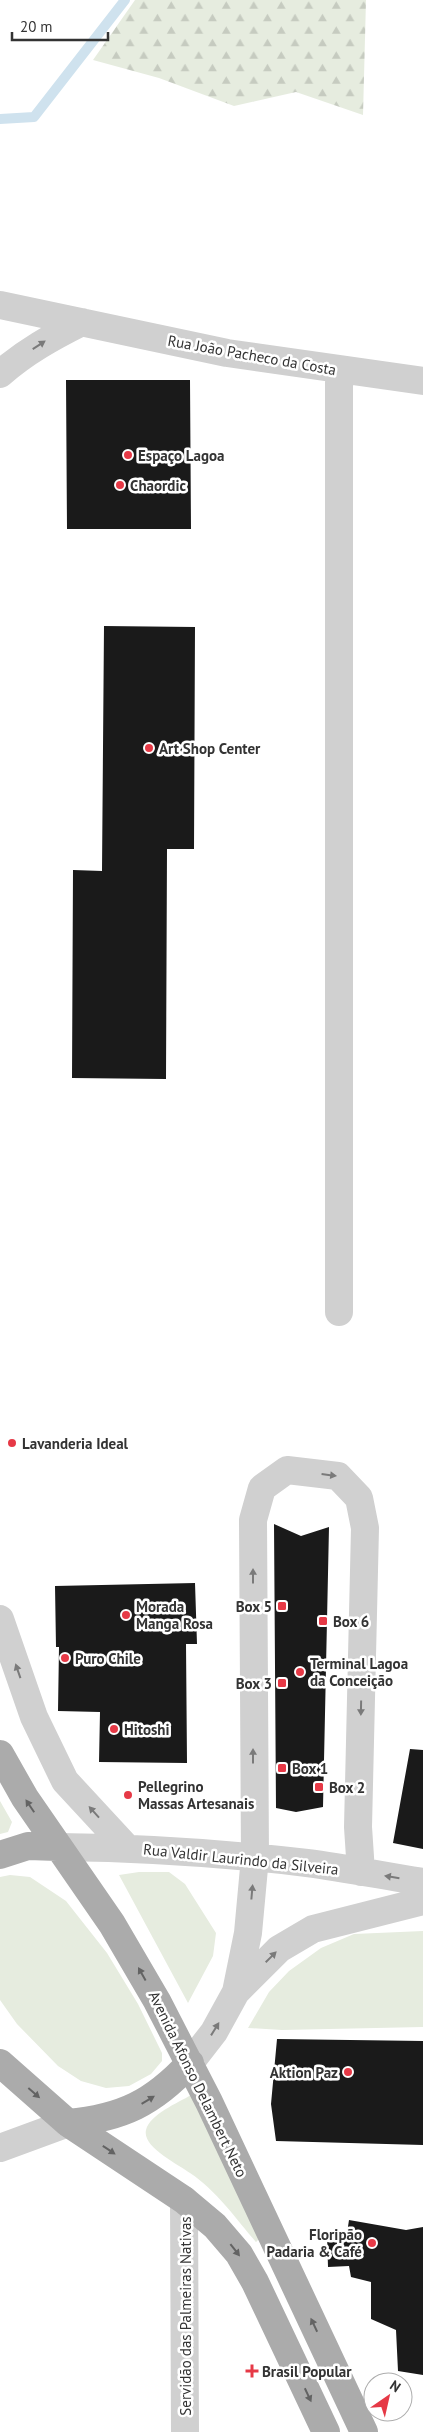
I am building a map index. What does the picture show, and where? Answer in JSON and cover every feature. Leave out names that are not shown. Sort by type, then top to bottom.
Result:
[{"type":"main road","name":"Avenida Afonso Delambert Neto","points":[[0,1754],[25,1798],[135,1960],[190,2063],[364,2432]]},
{"type":"main road","points":[[0,1855],[28,1846],[58,1847]]},
{"type":"main road","points":[[0,2063],[68,2123],[184,2200],[215,2226],[238,2254],[255,2282],[326,2432]]},
{"type":"main road","points":[[68,2123],[98,2120],[124,2113],[150,2100],[170,2084],[190,2063]]},
{"type":"street","name":"Rua João Pacheco da Costa","points":[[0,305],[227,353],[423,381]]},
{"type":"street","points":[[0,374],[19,358],[49,338],[82,322]]},
{"type":"street","points":[[339,370],[339,1312]]},
{"type":"street","points":[[236,1992],[248,1933],[255,1857],[254,1520],[262,1488],[287,1470],[338,1476],[359,1498],[365,1528],[358,1827],[361,1872]]},
{"type":"street","points":[[0,1619],[34,1717],[65,1780],[127,1848]]},
{"type":"street","name":"Rua Valdir Laurindo da Silveira","points":[[58,1847],[127,1848],[255,1857],[423,1882]]},
{"type":"street","points":[[190,2063],[214,2032],[236,1992],[279,1949],[313,1929],[423,1902]]},
{"type":"street","points":[[0,2148],[68,2123]]},
{"type":"street","name":"Servidão das Palmeiras Nativas","points":[[184,2200],[185,2432]]},
{"type":"green space","points":[[135,0],[366,0],[363,115],[296,92],[234,106],[159,78],[93,60]]},
{"type":"green space","points":[[0,1801],[12,1822],[8,1832],[0,1834]]},
{"type":"green space","points":[[139,1872],[169,1872],[185,1884],[216,1933],[213,1956],[188,2003],[119,1875]]},
{"type":"green space","points":[[10,1875],[30,1877],[66,1901],[107,1953],[138,2004],[162,2053],[162,2061],[151,2074],[129,2086],[106,2088],[81,2081],[58,2066],[17,2024],[0,2000],[0,1877]]},
{"type":"green space","points":[[423,1931],[423,2027],[282,2030],[248,2028],[269,1992],[289,1971],[321,1948],[354,1934]]},
{"type":"green space","points":[[191,2095],[259,2239],[256,2242],[208,2188],[155,2149],[146,2136],[146,2130],[153,2119]]},
{"type":"building","name":"Espaço Lagoa","points":[[66,380],[190,380],[191,529],[67,529]]},
{"type":"building","points":[[104,626],[195,627],[194,849],[167,849],[166,1079],[72,1078],[73,870],[102,871]]},
{"type":"building","name":"Terminal Lagoa da Conceição","points":[[274,1524],[301,1536],[329,1527],[323,1807],[296,1812],[276,1808]]},
{"type":"building","points":[[195,1583],[197,1644],[186,1644],[187,1763],[99,1762],[100,1712],[58,1711],[59,1647],[56,1647],[55,1586]]},
{"type":"building","points":[[410,1749],[423,1750],[423,1849],[393,1843]]},
{"type":"building","name":"Aktion Paz","points":[[277,2039],[423,2041],[423,2145],[276,2141],[271,2104]]},
{"type":"building","points":[[349,2220],[406,2230],[423,2227],[423,2375],[398,2371],[396,2330],[371,2319],[371,2282],[351,2277],[349,2266],[328,2267],[327,2234],[347,2233]]},
{"type":"waterway","points":[[0,119],[34,117],[125,0]]},
{"type":"place","name":"Espaço Lagoa","points":[[128,455]]},
{"type":"place","name":"Chaordic","points":[[120,485]]},
{"type":"place","name":"Art Shop Center","points":[[149,748]]},
{"type":"place","name":"Lavanderia Ideal","points":[[12,1443]]},
{"type":"place","name":"Box 5","points":[[282,1606]]},
{"type":"place","name":"Morada Manga Rosa","points":[[126,1615]]},
{"type":"place","name":"Box 6","points":[[323,1621]]},
{"type":"place","name":"Puro Chile","points":[[65,1658]]},
{"type":"place","name":"Terminal Lagoa da Conceição","points":[[300,1672]]},
{"type":"place","name":"Box 3","points":[[282,1683]]},
{"type":"place","name":"Hitoshi","points":[[114,1729]]},
{"type":"place","name":"Box 1","points":[[282,1768]]},
{"type":"place","name":"Box 2","points":[[319,1787]]},
{"type":"place","name":"Pellegrino Massas Artesanais","points":[[128,1795]]},
{"type":"place","name":"Aktion Paz","points":[[348,2072]]},
{"type":"place","name":"Floripão Padaria & Café","points":[[372,2243]]},
{"type":"place","name":"Brasil Popular","points":[[252,2371]]}]
